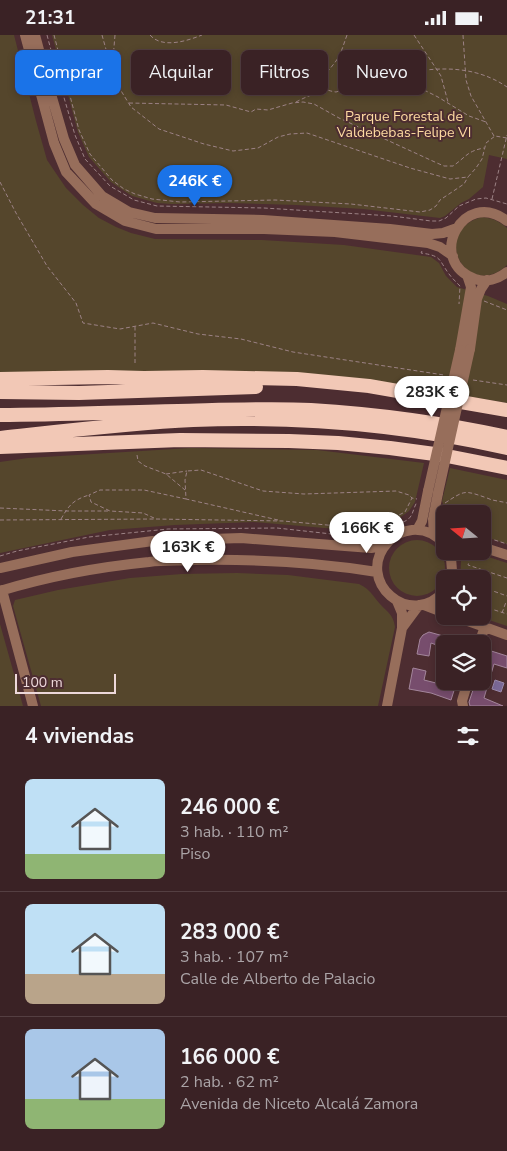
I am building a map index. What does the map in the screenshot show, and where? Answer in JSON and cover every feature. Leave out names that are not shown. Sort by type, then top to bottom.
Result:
[{"type":"highway","points":[[0,379],[203,377],[296,379],[369,386],[507,410]]},
{"type":"highway","points":[[0,393],[79,393],[241,387],[324,388],[507,416]]},
{"type":"highway","points":[[0,415],[72,415],[234,409],[311,410],[361,414],[465,427],[507,437]]},
{"type":"highway","points":[[0,438],[147,423],[202,420],[289,420],[403,430],[464,438],[507,448]]},
{"type":"highway","points":[[0,447],[180,440],[338,443],[442,455],[507,468]]},
{"type":"highway","points":[[0,455],[118,443]]},
{"type":"street","points":[[25,35],[54,143],[66,172],[96,204],[125,221],[156,229],[264,229],[335,232],[428,243],[440,247],[452,256]]},
{"type":"street","points":[[35,35],[64,139],[75,165],[102,195],[129,212],[155,219],[263,220],[390,229],[432,234],[443,233],[457,228]]},
{"type":"street","points":[[465,350],[470,287],[452,256],[452,237],[463,221],[472,215],[492,213],[507,221]]},
{"type":"street","points":[[464,279],[487,280],[497,278],[507,272]]},
{"type":"street","points":[[417,530],[432,497],[477,299],[487,280]]},
{"type":"street","points":[[432,497],[433,519],[436,529]]},
{"type":"street","points":[[436,535],[417,530],[398,534],[384,546],[377,563],[377,572],[387,594],[397,601],[408,605],[422,605],[436,610]]},
{"type":"street","points":[[0,568],[72,552],[153,541],[241,537],[370,548],[384,546]]},
{"type":"street","points":[[491,550],[507,555]]},
{"type":"street","points":[[33,706],[1,590],[46,578],[151,561],[239,559],[333,566],[377,572]]},
{"type":"street","points":[[402,628],[422,605],[436,599]]},
{"type":"street","points":[[386,706],[402,628],[402,613],[397,601]]},
{"type":"street","points":[[482,625],[507,635]]},
{"type":"street","points":[[482,635],[485,626]]},
{"type":"street","points":[[463,706],[462,701],[465,690]]},
{"type":"path","points":[[48,35],[75,135],[85,159],[110,186],[134,200],[157,206],[264,208],[392,216],[431,221],[439,221],[446,218],[459,206],[476,199],[486,198],[507,204]]},
{"type":"path","points":[[54,35],[79,130],[90,154],[112,180],[135,194],[152,199],[180,201],[275,200],[420,212],[436,207],[440,201],[464,184],[482,159],[486,143],[495,136]]},
{"type":"path","points":[[102,35],[106,50]]},
{"type":"path","points":[[113,50],[115,35]]},
{"type":"path","points":[[150,35],[154,39],[166,43],[202,35]]},
{"type":"path","points":[[328,70],[337,60],[347,35]]},
{"type":"path","points":[[414,35],[441,76],[448,103]]},
{"type":"path","points":[[463,35],[466,80],[471,96],[495,136],[506,138]]},
{"type":"path","points":[[426,71],[465,70],[497,80],[507,87]]},
{"type":"path","points":[[121,91],[131,107],[159,129],[204,144],[233,151],[258,148],[278,137],[290,134],[307,133],[410,168],[450,179],[468,177]]},
{"type":"path","points":[[426,91],[469,116],[486,123]]},
{"type":"path","points":[[296,103],[311,95]]},
{"type":"path","points":[[128,103],[226,105],[251,112],[256,109],[268,110],[303,102],[314,104],[391,143],[444,166],[453,166],[466,154],[473,150],[484,148]]},
{"type":"path","points":[[492,199],[507,135]]},
{"type":"path","points":[[0,182],[47,266],[76,303],[83,323],[120,329],[154,323],[198,335],[241,339],[293,352],[450,376]]},
{"type":"path","points":[[422,249],[421,253],[440,259],[460,286],[459,309]]},
{"type":"path","points":[[464,279],[464,291]]},
{"type":"path","points":[[484,301],[507,310]]},
{"type":"path","points":[[134,363],[135,325]]},
{"type":"path","points":[[466,379],[507,385]]},
{"type":"path","points":[[137,455],[138,461],[145,466],[166,474],[186,490]]},
{"type":"path","points":[[166,474],[200,470],[264,491],[304,494],[396,491],[409,495],[412,498],[469,492],[507,503]]},
{"type":"path","points":[[186,471],[186,499]]},
{"type":"path","points":[[61,519],[74,501],[100,490],[144,490],[283,521]]},
{"type":"path","points":[[90,495],[91,502],[110,511]]},
{"type":"path","points":[[0,520],[155,519],[283,521],[371,529],[405,512],[412,498]]},
{"type":"path","points":[[0,508],[143,513],[155,519]]},
{"type":"path","points":[[491,539],[507,544]]},
{"type":"path","points":[[469,560],[468,565],[507,578]]},
{"type":"path","points":[[491,590],[507,595]]},
{"type":"path","points":[[502,613],[506,602]]},
{"type":"path","points":[[491,609],[507,615]]},
{"type":"green space","points":[[0,35],[14,35],[18,50],[15,50],[15,95],[29,95],[47,160],[66,188],[99,218],[131,233],[155,239],[262,240],[344,245],[431,257],[439,263],[446,276],[457,287],[507,304],[507,403],[401,385],[0,376]]},
{"type":"green space","name":"Parque Forestal de Valdebebas-Felipe VI","points":[[52,35],[507,35],[507,159],[489,155],[483,187],[469,199],[440,218],[363,209],[296,205],[157,203],[132,196],[111,182],[89,157],[78,132],[68,95],[121,95],[121,50],[56,50]]},
{"type":"green space","points":[[482,217],[495,220],[507,228],[507,265],[493,274],[479,275],[468,270],[460,260],[456,249],[458,236],[466,225]]},
{"type":"green space","points":[[190,448],[317,450],[424,463],[415,502],[409,511],[376,535],[336,529],[254,522],[175,525],[110,530],[0,553],[0,462],[28,458]]},
{"type":"green space","points":[[450,468],[507,480],[507,544],[491,539],[491,505],[443,505],[442,501]]},
{"type":"green space","points":[[411,540],[423,540],[433,544],[436,547],[436,560],[444,560],[445,570],[436,570],[436,589],[423,596],[411,596],[401,592],[393,584],[389,574],[389,562],[393,552],[401,544]]},
{"type":"green space","points":[[491,558],[507,563],[507,626],[491,621],[491,570],[460,570],[461,561],[491,560]]},
{"type":"green space","points":[[237,573],[288,575],[359,584],[368,590],[391,616],[395,627],[378,706],[41,706],[13,606],[15,600],[58,590],[130,578],[182,574]]},
{"type":"green space","points":[[0,624],[23,706],[0,706]]},
{"type":"shaded area","points":[[495,680],[504,683],[501,692],[492,689]]},
{"type":"building","points":[[429,632],[440,635],[436,635],[436,645],[431,643],[429,656],[417,654],[420,639]]},
{"type":"building","points":[[491,651],[507,656],[507,668],[494,664],[491,674]]},
{"type":"building","points":[[413,668],[426,671],[424,680],[436,683],[436,690],[454,690],[451,700],[431,693],[409,689]]},
{"type":"building","points":[[473,690],[486,690],[484,698],[503,706],[470,706],[469,702]]}]
